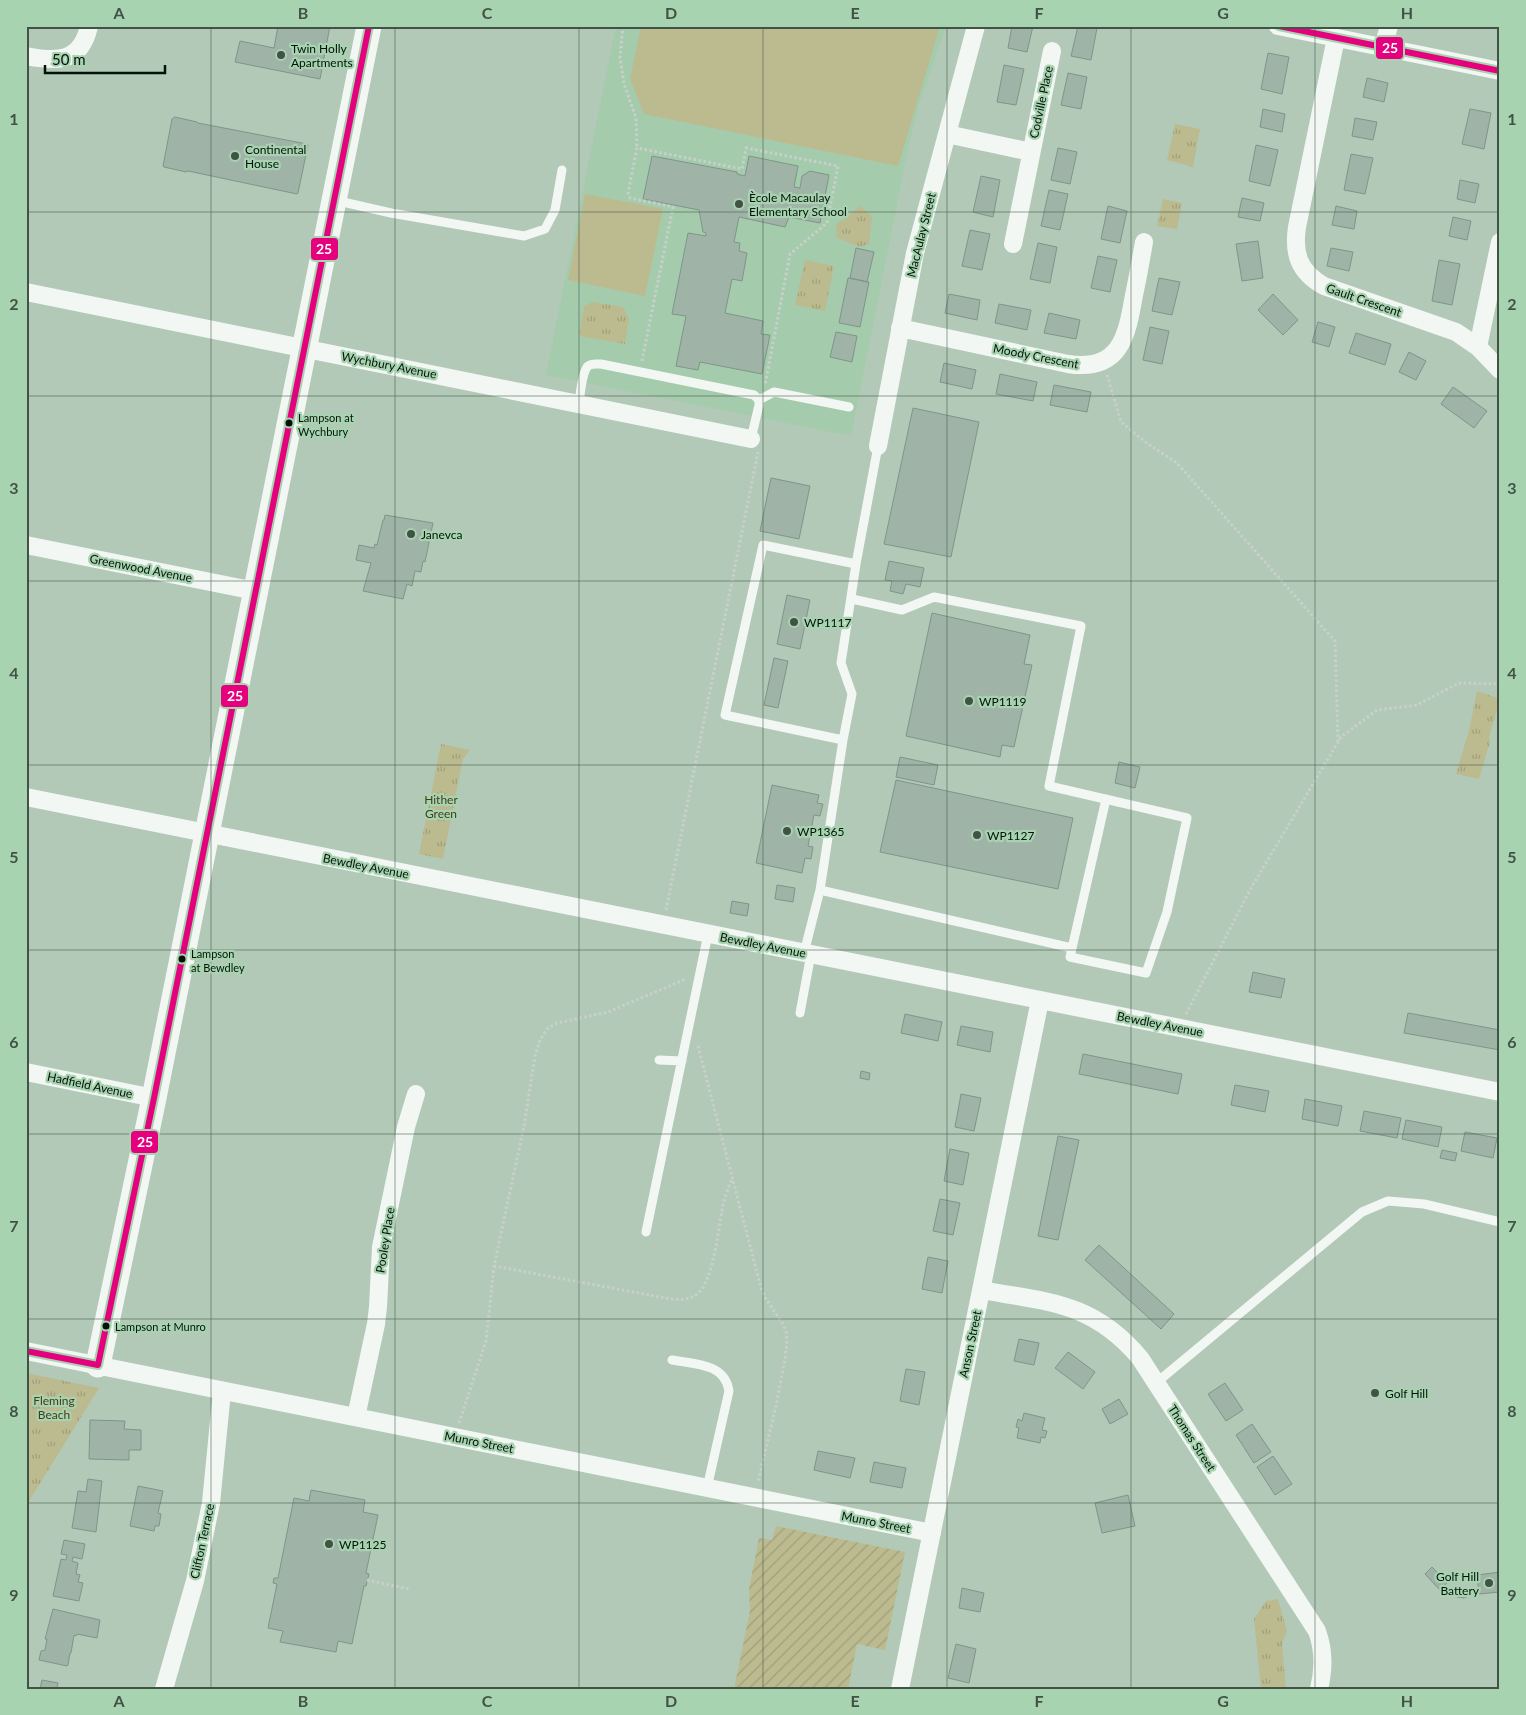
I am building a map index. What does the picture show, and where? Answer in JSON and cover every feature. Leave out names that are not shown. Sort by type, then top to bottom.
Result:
[{"type":"street","points":[[26,56],[54,60],[72,54],[80,48],[85,40],[89,26]]},
{"type":"street","points":[[98,1365],[154,1098],[369,26]]},
{"type":"street","name":"MacAulay Street","points":[[878,446],[917,244],[976,26]]},
{"type":"street","points":[[1278,26],[1500,70]]},
{"type":"street","points":[[1383,47],[1389,26]]},
{"type":"street","name":"Gault Crescent","points":[[1336,38],[1297,226],[1295,246],[1301,265],[1314,281],[1324,286],[1456,332],[1478,347],[1500,370]]},
{"type":"street","name":"Codville Place","points":[[1013,244],[1052,51]]},
{"type":"street","name":"Codville Place","points":[[947,134],[1031,152]]},
{"type":"street","points":[[1103,360],[1118,349],[1127,333],[1144,242]]},
{"type":"street","points":[[1478,347],[1500,242]]},
{"type":"street","name":"Wychbury Avenue","points":[[26,292],[751,439]]},
{"type":"street","name":"Moody Crescent","points":[[900,328],[1068,364],[1086,365],[1103,360]]},
{"type":"street","name":"Greenwood Avenue","points":[[26,545],[255,591]]},
{"type":"street","name":"Bewdley Avenue","points":[[26,798],[1500,1092]]},
{"type":"street","name":"Anson Street","points":[[900,1689],[1040,1000]]},
{"type":"street","name":"Hadfield Avenue","points":[[26,1072],[154,1098]]},
{"type":"street","name":"Pooley Place","points":[[356,1417],[376,1324],[381,1247],[406,1127],[416,1094]]},
{"type":"street","name":"Thomas Street","points":[[981,1290],[1060,1304],[1090,1315],[1110,1328],[1129,1345],[1140,1358],[1317,1631],[1322,1650],[1321,1682]]},
{"type":"street","name":"Munro Street","points":[[26,1351],[932,1533]]},
{"type":"street","name":"Clifton Terrace","points":[[164,1689],[195,1580],[211,1503],[222,1391]]},
{"type":"lane","points":[[334,200],[391,213],[524,236],[544,229],[555,210],[562,170]]},
{"type":"lane","points":[[579,404],[585,372],[593,364],[601,364],[754,395],[759,400],[760,405],[751,439]]},
{"type":"lane","points":[[759,400],[774,392],[848,407]]},
{"type":"lane","points":[[800,1013],[808,953],[852,694],[841,663],[856,564],[878,446]]},
{"type":"lane","points":[[843,740],[725,715],[763,545],[856,564]]},
{"type":"lane","points":[[852,599],[902,610],[934,596],[1081,626],[1049,786],[1106,799],[1187,818],[1167,912],[1146,973],[1070,957],[1106,799]]},
{"type":"lane","points":[[820,890],[1072,948]]},
{"type":"lane","points":[[646,1232],[708,934]]},
{"type":"lane","points":[[659,1060],[682,1061]]},
{"type":"lane","points":[[1156,1383],[1362,1212],[1388,1201],[1424,1204],[1500,1222]]},
{"type":"lane","points":[[672,1360],[715,1369],[724,1376],[728,1386],[729,1391],[707,1488]]},
{"type":"path","points":[[623,26],[620,57],[624,84],[636,118],[637,148],[628,193],[630,198],[673,207],[642,361]]},
{"type":"path","points":[[637,148],[742,169],[746,148],[838,166],[827,223],[790,254],[763,390]]},
{"type":"path","points":[[1103,360],[1121,422],[1148,444],[1177,463],[1335,641],[1338,743]]},
{"type":"path","points":[[663,926],[758,452],[751,439]]},
{"type":"path","points":[[1179,1028],[1251,888],[1341,737],[1377,710],[1417,705],[1459,683],[1500,684]]},
{"type":"path","points":[[454,1437],[486,1340],[494,1266],[524,1126],[535,1056],[540,1040],[548,1028],[557,1023],[608,1012],[642,999],[700,972]]},
{"type":"path","points":[[690,1019],[763,1294],[783,1324],[786,1332],[785,1359],[755,1498]]},
{"type":"path","points":[[494,1266],[660,1297],[679,1300],[692,1298],[703,1288],[712,1264],[724,1200],[733,1177]]},
{"type":"path","points":[[367,1580],[408,1589]]},
{"type":"shaded area","name":"Ècole Macaulay Elementary School","points":[[616,26],[946,26],[920,102],[909,144],[851,436],[546,375]]},
{"type":"green space","points":[[641,26],[940,26],[898,166],[644,114],[630,79]]},
{"type":"green space","points":[[1175,124],[1200,129],[1193,167],[1167,160]]},
{"type":"green space","points":[[585,194],[663,209],[645,296],[568,280]]},
{"type":"green space","points":[[1163,199],[1182,203],[1177,229],[1157,226]]},
{"type":"green space","points":[[861,206],[872,217],[869,244],[860,247],[837,238],[836,225]]},
{"type":"green space","points":[[805,260],[834,266],[825,311],[795,305]]},
{"type":"green space","points":[[592,302],[623,307],[629,319],[625,344],[579,336],[584,307]]},
{"type":"green space","points":[[1477,691],[1500,699],[1479,779],[1456,774],[1469,731]]},
{"type":"green space","name":"Hither Green","points":[[441,744],[470,750],[463,759],[443,859],[419,854]]},
{"type":"green space","name":"Fleming Beach","points":[[26,1373],[99,1388],[26,1506]]},
{"type":"green space","points":[[776,1526],[905,1552],[885,1650],[857,1644],[848,1689],[734,1689],[750,1611],[749,1589],[759,1538],[772,1540]]},
{"type":"green space","points":[[1278,1599],[1287,1631],[1282,1643],[1286,1689],[1261,1689],[1254,1619],[1266,1601]]},
{"type":"building","name":"Twin Holly Apartments","points":[[278,26],[330,26],[320,79],[235,62],[240,41],[274,48]]},
{"type":"building","points":[[1012,26],[1033,26],[1027,52],[1008,48]]},
{"type":"building","points":[[1078,26],[1097,28],[1091,60],[1071,56]]},
{"type":"building","points":[[1268,53],[1289,57],[1282,94],[1261,89]]},
{"type":"building","points":[[1004,65],[1024,69],[1016,105],[997,102]]},
{"type":"building","points":[[1068,73],[1087,77],[1081,109],[1061,105]]},
{"type":"building","points":[[1367,78],[1388,83],[1384,102],[1363,97]]},
{"type":"building","points":[[1263,109],[1285,114],[1282,132],[1260,127]]},
{"type":"building","points":[[1470,109],[1491,113],[1484,149],[1462,144]]},
{"type":"building","name":"Continental House","points":[[175,117],[307,144],[298,193],[164,167],[172,119]]},
{"type":"building","points":[[1355,118],[1377,122],[1373,140],[1352,136]]},
{"type":"building","points":[[1256,145],[1278,150],[1270,186],[1249,181]]},
{"type":"building","points":[[1058,148],[1077,152],[1070,184],[1051,180]]},
{"type":"building","points":[[1351,154],[1373,158],[1365,194],[1344,190]]},
{"type":"building","points":[[652,156],[737,172],[737,174],[745,176],[749,156],[798,166],[794,187],[800,188],[802,176],[810,171],[829,175],[820,223],[789,217],[785,227],[739,217],[734,242],[740,243],[739,251],[747,253],[742,281],[732,279],[725,313],[763,321],[761,334],[770,335],[762,374],[700,362],[698,370],[676,366],[686,316],[672,314],[688,233],[706,236],[706,233],[703,232],[699,210],[643,199]]},
{"type":"building","points":[[981,176],[1000,180],[993,217],[973,212]]},
{"type":"building","points":[[1460,180],[1479,184],[1475,203],[1457,199]]},
{"type":"building","points":[[1049,190],[1068,194],[1060,230],[1041,226]]},
{"type":"building","points":[[1242,198],[1264,203],[1260,221],[1238,217]]},
{"type":"building","points":[[1108,206],[1127,211],[1120,243],[1101,239]]},
{"type":"building","points":[[1336,206],[1357,211],[1354,229],[1332,225]]},
{"type":"building","points":[[1453,217],[1471,221],[1467,240],[1449,236]]},
{"type":"building","points":[[970,230],[990,234],[982,270],[962,266]]},
{"type":"building","points":[[1258,241],[1263,278],[1242,281],[1236,244]]},
{"type":"building","points":[[1038,243],[1057,247],[1050,283],[1030,279]]},
{"type":"building","points":[[856,248],[874,252],[867,282],[850,278]]},
{"type":"building","points":[[1331,248],[1353,252],[1349,271],[1327,266]]},
{"type":"building","points":[[1098,256],[1117,260],[1110,292],[1091,288]]},
{"type":"building","points":[[1439,260],[1460,264],[1452,305],[1432,301]]},
{"type":"building","points":[[848,278],[869,282],[860,327],[839,323]]},
{"type":"building","points":[[1159,278],[1180,282],[1172,315],[1152,311]]},
{"type":"building","points":[[949,294],[980,300],[977,320],[945,313]]},
{"type":"building","points":[[1273,294],[1298,320],[1283,335],[1258,310]]},
{"type":"building","points":[[999,304],[1031,310],[1027,330],[995,323]]},
{"type":"building","points":[[1049,313],[1080,320],[1076,339],[1044,333]]},
{"type":"building","points":[[1318,322],[1335,327],[1329,347],[1312,342]]},
{"type":"building","points":[[1150,327],[1169,331],[1162,364],[1143,360]]},
{"type":"building","points":[[836,332],[857,336],[852,362],[830,357]]},
{"type":"building","points":[[1356,333],[1391,344],[1385,365],[1349,353]]},
{"type":"building","points":[[1409,352],[1426,361],[1416,380],[1399,372]]},
{"type":"building","points":[[944,363],[976,370],[972,389],[940,382]]},
{"type":"building","points":[[1000,374],[1037,382],[1033,401],[996,394]]},
{"type":"building","points":[[1054,385],[1091,392],[1087,412],[1050,405]]},
{"type":"building","points":[[1453,387],[1487,411],[1474,428],[1441,404]]},
{"type":"building","points":[[913,408],[979,422],[951,557],[884,544]]},
{"type":"building","points":[[771,478],[810,486],[799,539],[760,531]]},
{"type":"building","points":[[385,515],[433,523],[425,562],[423,561],[421,572],[415,571],[412,586],[407,584],[403,599],[363,591],[371,563],[356,560],[359,545],[374,548],[375,544],[377,545]]},
{"type":"building","points":[[889,561],[924,568],[920,587],[906,584],[903,594],[890,591],[892,581],[885,580]]},
{"type":"building","name":"WP1117","points":[[787,595],[810,600],[800,649],[777,644]]},
{"type":"building","name":"WP1119","points":[[932,613],[1030,635],[1024,664],[1032,665],[1014,747],[1002,745],[1000,757],[906,736]]},
{"type":"building","points":[[774,658],[788,661],[778,708],[764,705]]},
{"type":"building","points":[[900,757],[938,765],[934,785],[896,777]]},
{"type":"building","points":[[1119,762],[1140,767],[1135,788],[1115,783]]},
{"type":"building","name":"WP1127","points":[[896,780],[1073,818],[1058,889],[880,852]]},
{"type":"building","name":"WP1365","points":[[772,785],[819,795],[817,803],[823,804],[820,816],[814,815],[808,846],[813,847],[811,859],[805,858],[802,873],[756,863]]},
{"type":"building","points":[[777,885],[795,888],[793,902],[775,899]]},
{"type":"building","points":[[732,901],[749,904],[747,916],[730,913]]},
{"type":"building","points":[[1253,972],[1285,979],[1281,998],[1249,992]]},
{"type":"building","points":[[1408,1013],[1500,1030],[1500,1050],[1404,1033]]},
{"type":"building","points":[[905,1014],[942,1022],[938,1041],[901,1033]]},
{"type":"building","points":[[961,1026],[993,1032],[990,1052],[957,1045]]},
{"type":"building","points":[[1083,1054],[1182,1074],[1178,1094],[1079,1074]]},
{"type":"building","points":[[861,1071],[870,1073],[869,1080],[860,1078]]},
{"type":"building","points":[[1235,1085],[1269,1091],[1265,1112],[1231,1105]]},
{"type":"building","points":[[961,1094],[981,1098],[974,1131],[955,1127]]},
{"type":"building","points":[[1305,1099],[1342,1106],[1338,1126],[1302,1119]]},
{"type":"building","points":[[1364,1111],[1401,1118],[1397,1138],[1360,1131]]},
{"type":"building","points":[[1406,1120],[1442,1127],[1438,1147],[1402,1139]]},
{"type":"building","points":[[1465,1132],[1497,1138],[1493,1158],[1461,1151]]},
{"type":"building","points":[[1058,1136],[1079,1140],[1058,1240],[1038,1236]]},
{"type":"building","points":[[950,1149],[969,1153],[963,1185],[944,1181]]},
{"type":"building","points":[[1442,1150],[1457,1153],[1455,1161],[1440,1158]]},
{"type":"building","points":[[940,1199],[960,1203],[953,1235],[933,1231]]},
{"type":"building","points":[[1099,1245],[1174,1314],[1161,1329],[1085,1260]]},
{"type":"building","points":[[928,1257],[948,1261],[942,1293],[922,1289]]},
{"type":"building","points":[[1019,1339],[1039,1343],[1034,1365],[1014,1361]]},
{"type":"building","points":[[1068,1352],[1095,1372],[1083,1389],[1055,1368]]},
{"type":"building","points":[[906,1369],[925,1372],[919,1405],[900,1401]]},
{"type":"building","points":[[1225,1383],[1243,1410],[1226,1421],[1208,1394]]},
{"type":"building","points":[[1119,1399],[1128,1414],[1110,1424],[1102,1409]]},
{"type":"building","points":[[1024,1413],[1045,1418],[1042,1430],[1047,1431],[1045,1438],[1041,1437],[1040,1443],[1017,1438],[1019,1428],[1016,1427],[1018,1419],[1022,1421]]},
{"type":"building","points":[[90,1420],[125,1421],[124,1429],[141,1430],[141,1450],[129,1450],[129,1460],[89,1459]]},
{"type":"building","points":[[1252,1424],[1271,1452],[1254,1463],[1236,1435]]},
{"type":"building","points":[[818,1451],[855,1458],[850,1478],[814,1470]]},
{"type":"building","points":[[1273,1456],[1292,1484],[1275,1495],[1257,1467]]},
{"type":"building","points":[[874,1462],[906,1468],[902,1488],[870,1482]]},
{"type":"building","points":[[88,1479],[102,1481],[96,1532],[72,1528],[78,1491],[86,1492]]},
{"type":"building","points":[[138,1486],[163,1491],[158,1513],[161,1514],[159,1526],[155,1526],[154,1531],[130,1526]]},
{"type":"building","name":"WP1125","points":[[311,1490],[365,1500],[363,1512],[378,1515],[366,1573],[369,1574],[366,1586],[364,1586],[352,1644],[338,1641],[336,1652],[280,1642],[283,1631],[268,1628],[277,1584],[273,1583],[274,1578],[278,1578],[294,1498],[309,1501]]},
{"type":"building","points":[[1128,1495],[1135,1526],[1102,1533],[1095,1503]]},
{"type":"building","points":[[64,1540],[85,1544],[82,1559],[73,1557],[72,1561],[78,1563],[76,1574],[80,1575],[78,1582],[83,1583],[79,1601],[53,1596],[61,1559],[66,1560],[67,1555],[61,1554]]},
{"type":"building","points":[[1432,1567],[1447,1583],[1440,1590],[1425,1574]]},
{"type":"building","points":[[1500,1572],[1500,1592],[1479,1594],[1477,1575]]},
{"type":"building","points":[[962,1588],[984,1593],[980,1612],[959,1608]]},
{"type":"building","points":[[1463,1588],[1468,1590],[1471,1595],[1464,1598],[1457,1597],[1458,1591]]},
{"type":"building","points":[[53,1609],[100,1620],[97,1638],[74,1635],[67,1666],[39,1660],[41,1651],[45,1650],[47,1639],[45,1639]]},
{"type":"building","points":[[956,1644],[976,1649],[969,1683],[948,1678]]},
{"type":"building","points":[[42,1680],[58,1683],[57,1689],[40,1689]]},
{"type":"transit line","name":"25","points":[[98,1365],[154,1098],[369,26]]},
{"type":"transit line","name":"25","points":[[1279,26],[1500,71]]},
{"type":"transit line","name":"25","points":[[26,1351],[98,1365]]},
{"type":"place","name":"Twin Holly Apartments","points":[[281,55]]},
{"type":"place","name":"Continental House","points":[[235,156]]},
{"type":"place","name":"Ècole Macaulay Elementary School","points":[[739,204]]},
{"type":"place","name":"Lampson at Wychbury","points":[[289,423]]},
{"type":"place","name":"Janevca","points":[[411,534]]},
{"type":"place","name":"WP1117","points":[[794,622]]},
{"type":"place","name":"WP1119","points":[[969,701]]},
{"type":"place","name":"WP1365","points":[[787,831]]},
{"type":"place","name":"WP1127","points":[[977,835]]},
{"type":"place","name":"Lampson at Bewdley","points":[[182,959]]},
{"type":"place","name":"Lampson at Munro","points":[[106,1326]]},
{"type":"place","name":"Golf Hill","points":[[1375,1393]]},
{"type":"place","name":"WP1125","points":[[329,1544]]},
{"type":"place","name":"Golf Hill Battery","points":[[1489,1583]]}]
